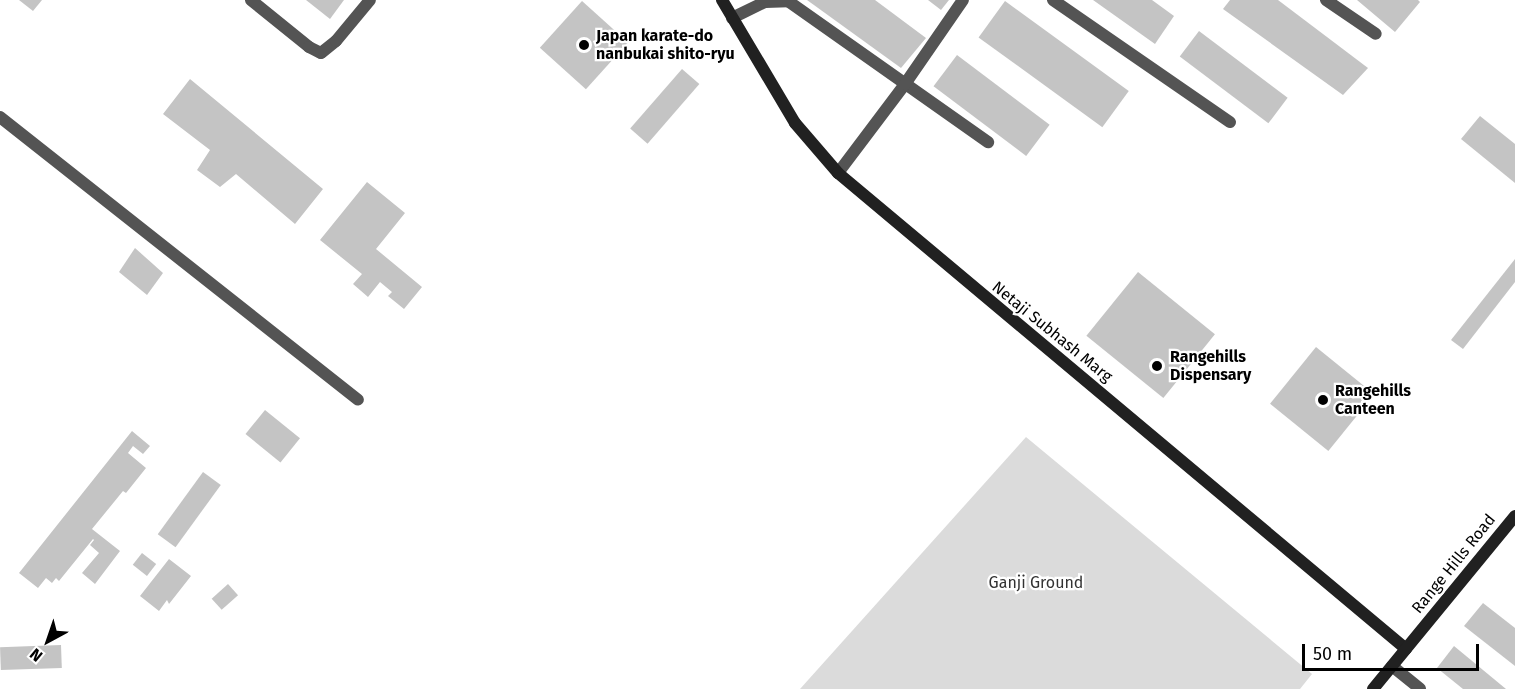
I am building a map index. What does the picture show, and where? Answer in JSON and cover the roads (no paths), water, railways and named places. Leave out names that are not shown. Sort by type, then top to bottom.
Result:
[{"type":"street","points":[[251,0],[309,47],[321,52],[336,41],[370,0]]},
{"type":"street","name":"Netaji Subhash Marg","points":[[722,0],[795,123],[838,173],[1406,649]]},
{"type":"street","points":[[838,173],[905,84],[963,0]]},
{"type":"street","points":[[1053,0],[1230,122]]},
{"type":"street","points":[[1326,0],[1376,34]]},
{"type":"street","points":[[732,18],[765,2],[788,1],[988,142]]},
{"type":"street","points":[[0,117],[358,400]]},
{"type":"street","name":"Range Hills Road","points":[[1373,689],[1515,516]]},
{"type":"street","points":[[1392,666],[1420,689]]},
{"type":"place","name":"Japan karate-do nanbukai shito-ryu","points":[[584,45]]},
{"type":"place","name":"Rangehills Dispensary","points":[[1157,366]]},
{"type":"place","name":"Rangehills Canteen","points":[[1323,400]]},
{"type":"park label","name":"Ganji Ground","points":[[1036,583]]}]
